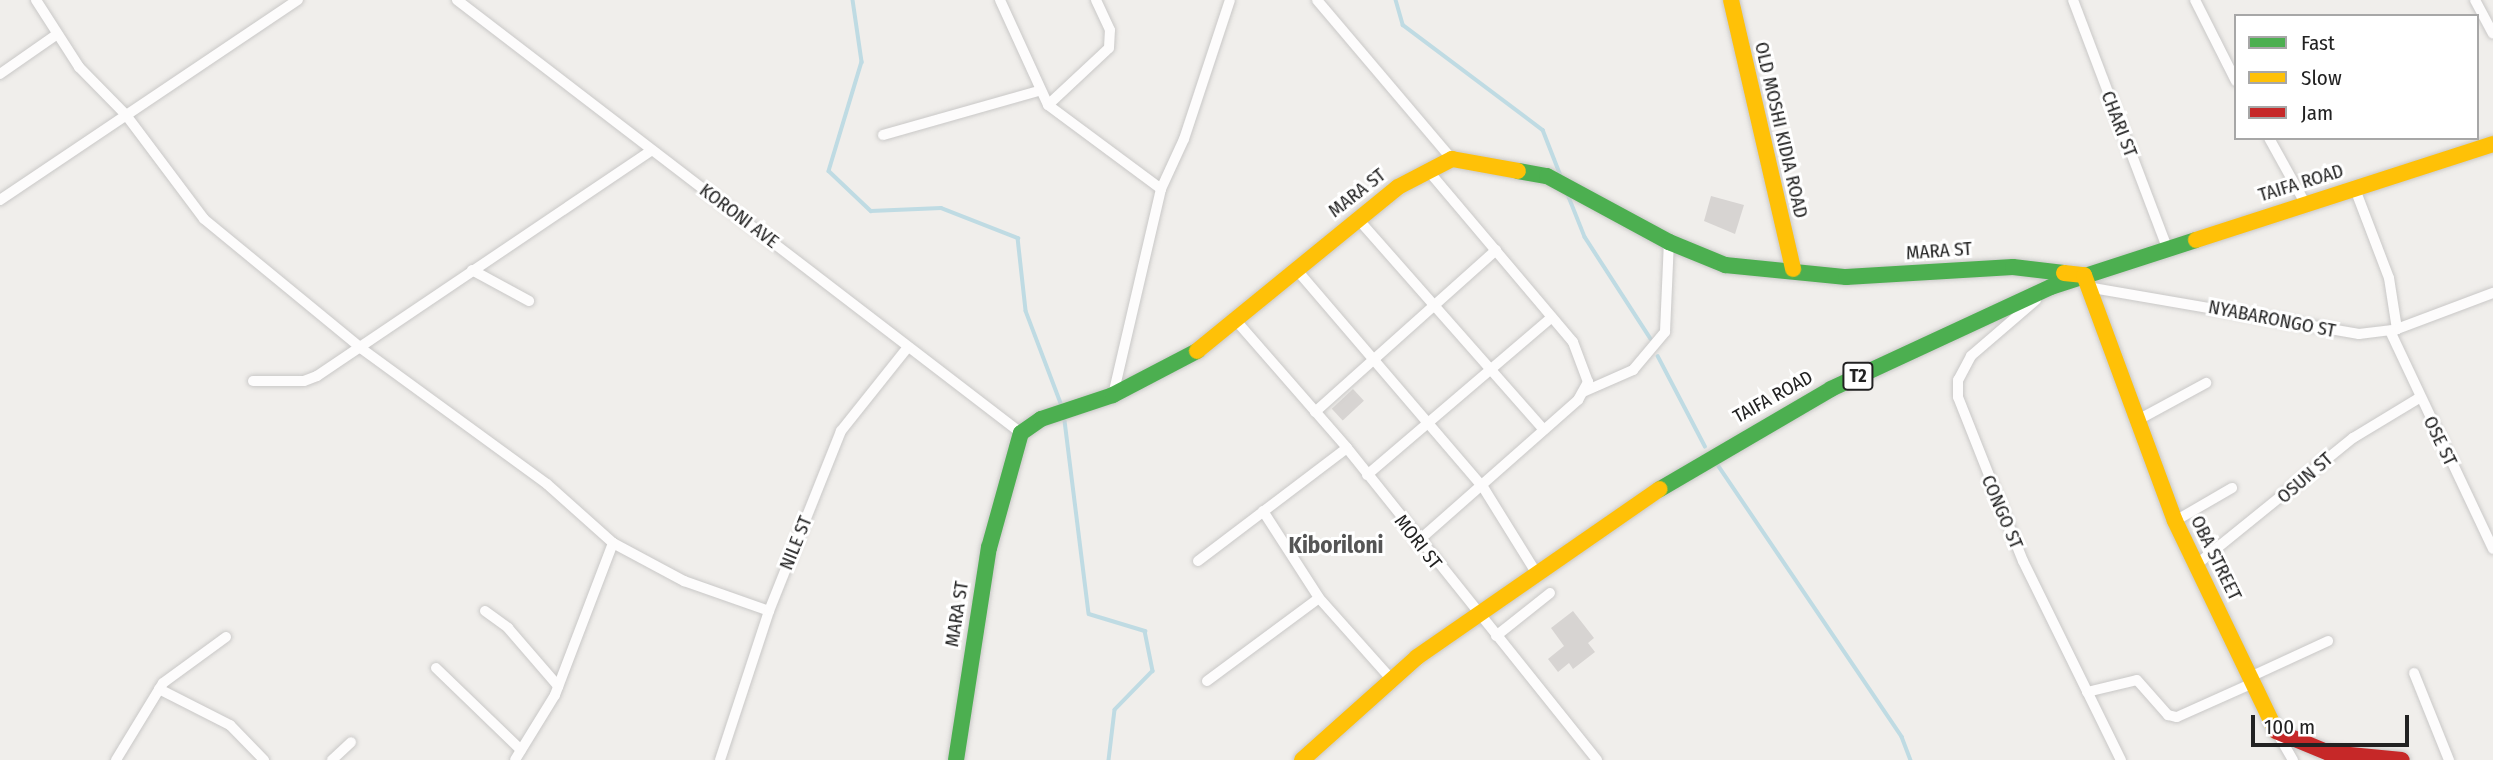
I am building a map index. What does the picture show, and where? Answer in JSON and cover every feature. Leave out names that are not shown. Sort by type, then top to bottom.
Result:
[{"type":"main road","name":"OLD MOSHI KIDIA ROAD","points":[[1731,0],[1793,269]]},
{"type":"main road","name":"TAIFA ROAD","points":[[1302,760],[1392,680],[1475,614],[1718,452],[1831,389],[2051,287],[2085,281],[2167,247],[2493,144]]},
{"type":"main road","name":"MARA ST","points":[[956,760],[989,548],[1021,433],[1041,419],[1113,395],[1239,324],[1296,269],[1426,168],[1452,159],[1568,185],[1669,242],[1725,265],[1793,269],[1846,277],[2013,267],[2085,281]]},
{"type":"main road","name":"OBA STREET","points":[[2085,281],[2175,521],[2279,736]]},
{"type":"main road","points":[[2279,736],[2329,753],[2402,760]]},
{"type":"street","points":[[36,0],[56,35],[126,115],[204,219],[362,349],[530,471],[613,543],[684,581],[769,611]]},
{"type":"street","points":[[0,200],[298,0]]},
{"type":"street","name":"KORONI AVE","points":[[457,0],[1021,433]]},
{"type":"street","points":[[1000,0],[1048,105],[1161,189]]},
{"type":"street","points":[[1048,105],[1110,48],[1110,30],[1096,0]]},
{"type":"street","points":[[1113,395],[1161,189],[1184,139],[1230,0]]},
{"type":"street","points":[[1317,0],[1452,159]]},
{"type":"street","name":"CHARI ST","points":[[2073,0],[2167,247]]},
{"type":"street","points":[[2195,0],[2234,77]]},
{"type":"street","points":[[2474,0],[2493,34]]},
{"type":"street","points":[[0,74],[56,35]]},
{"type":"street","points":[[883,135],[1039,90]]},
{"type":"street","points":[[2270,140],[2305,203]]},
{"type":"street","points":[[253,381],[304,382],[362,349],[472,270],[652,150]]},
{"type":"street","points":[[1417,542],[1483,487],[1544,430],[1583,392],[1588,382],[1583,361],[1552,317],[1426,168]]},
{"type":"street","name":"OSE ST","points":[[2355,189],[2389,278],[2393,330],[2419,398],[2488,523],[2493,549]]},
{"type":"street","points":[[1357,219],[1544,430]]},
{"type":"street","points":[[1583,392],[1633,370],[1665,332],[1669,242]]},
{"type":"street","points":[[1315,412],[1496,250]]},
{"type":"street","points":[[1296,269],[1430,421],[1483,487],[1537,574]]},
{"type":"street","points":[[472,270],[529,302]]},
{"type":"street","name":"NYABARONGO ST","points":[[2085,281],[2310,328],[2393,330],[2493,293]]},
{"type":"street","name":"CONGO ST","points":[[2051,287],[1971,356],[1958,380],[1958,397],[2023,561],[2121,760]]},
{"type":"street","points":[[1367,475],[1552,317]]},
{"type":"street","name":"MORI ST","points":[[1239,324],[1347,448],[1417,542],[1597,760]]},
{"type":"street","name":"NILE ST","points":[[720,760],[769,611],[841,431],[908,347]]},
{"type":"street","points":[[2136,421],[2206,383]]},
{"type":"street","name":"OSUN ST","points":[[2196,565],[2353,438],[2419,398]]},
{"type":"street","points":[[1198,561],[1347,448]]},
{"type":"street","points":[[2175,521],[2232,488]]},
{"type":"street","points":[[1263,512],[1320,598],[1392,680]]},
{"type":"street","points":[[436,668],[518,755],[558,686],[613,543]]},
{"type":"street","points":[[1496,636],[1550,593]]},
{"type":"street","points":[[1207,681],[1320,598]]},
{"type":"street","points":[[485,611],[508,628],[558,686]]},
{"type":"street","points":[[116,760],[159,689],[226,637]]},
{"type":"street","points":[[2087,692],[2137,680],[2168,715],[2177,717],[2328,641]]},
{"type":"street","points":[[2414,673],[2449,760]]},
{"type":"street","points":[[159,689],[230,725],[264,760]]},
{"type":"street","points":[[2279,736],[2293,760]]},
{"type":"street","points":[[332,760],[351,742]]},
{"type":"building","points":[[1711,196],[1744,205],[1735,234],[1704,221]]},
{"type":"building","points":[[1353,389],[1364,401],[1343,420],[1332,409]]},
{"type":"building","points":[[1573,611],[1594,638],[1588,643],[1595,652],[1573,669],[1569,663],[1558,672],[1548,659],[1564,646],[1551,628]]},
{"type":"waterway","points":[[853,0],[862,62],[829,171],[871,211],[941,208],[1018,238],[1026,311],[1061,403]]},
{"type":"waterway","points":[[1396,0],[1403,25],[1543,130],[1561,176]]},
{"type":"waterway","points":[[1567,192],[1585,237],[1651,339]]},
{"type":"waterway","points":[[1658,356],[1705,446]]},
{"type":"waterway","points":[[1065,421],[1089,614],[1145,631],[1153,671],[1115,710],[1109,760]]},
{"type":"waterway","points":[[1718,465],[1902,737],[1911,760]]},
{"type":"traffic: fast","points":[[1518,171],[1547,176],[1669,242],[1725,265],[1846,277],[2013,267],[2064,273]]},
{"type":"traffic: fast","points":[[1660,489],[1831,389],[2051,287],[2196,240]]},
{"type":"traffic: fast","points":[[956,760],[989,548],[1021,433],[1041,419],[1113,395],[1197,351]]},
{"type":"traffic: slow","points":[[1731,0],[1793,269]]},
{"type":"traffic: slow","points":[[2196,240],[2493,144]]},
{"type":"traffic: slow","points":[[1197,351],[1398,187],[1452,159],[1518,171]]},
{"type":"traffic: slow","points":[[2064,273],[2084,275],[2175,521],[2276,731]]},
{"type":"traffic: slow","points":[[1302,760],[1417,657],[1660,489]]},
{"type":"traffic: jam","points":[[2276,731],[2329,753],[2402,760]]},
{"type":"district","name":"Kiboriloni","points":[[1336,545]]}]
